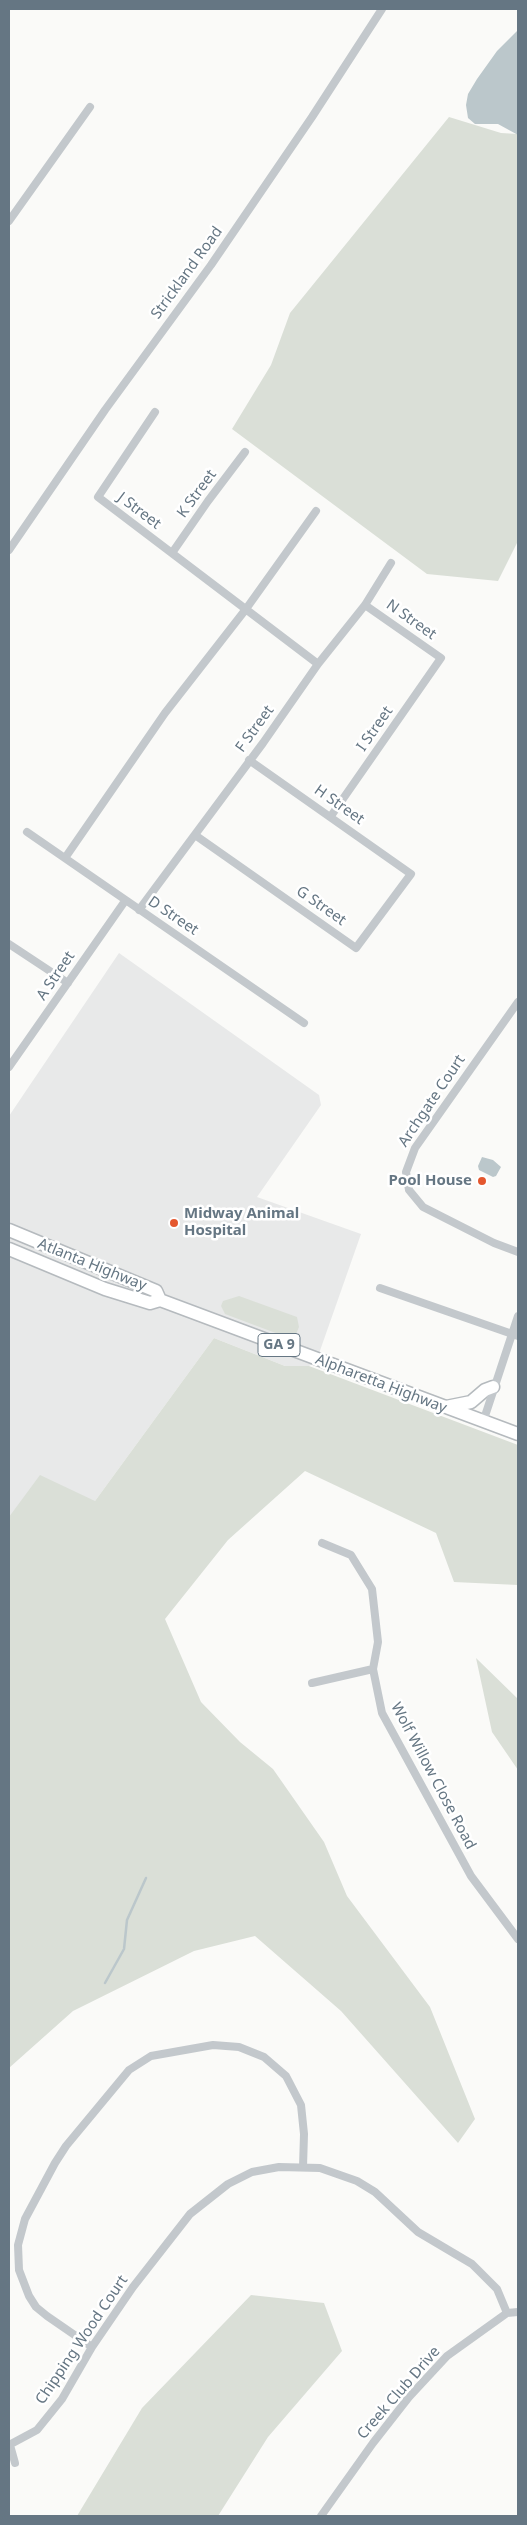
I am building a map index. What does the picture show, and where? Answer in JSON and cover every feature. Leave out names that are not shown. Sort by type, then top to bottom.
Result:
[{"type":"main road","name":"Atlanta Highway","points":[[9,1230],[156,1291],[160,1300],[150,1303],[105,1289],[9,1249]]},
{"type":"main road","name":"Alpharetta Highway","points":[[160,1300],[518,1434]]},
{"type":"main road","points":[[444,1407],[471,1402],[485,1390],[493,1387]]},
{"type":"street","name":"Strickland Road","points":[[9,550],[105,410],[216,257],[312,117],[382,9]]},
{"type":"street","points":[[9,221],[90,107]]},
{"type":"street","name":"J Street","points":[[155,412],[98,497],[246,610]]},
{"type":"street","name":"K Street","points":[[172,553],[208,500],[245,452]]},
{"type":"street","points":[[65,858],[165,713],[246,610],[316,511]]},
{"type":"street","name":"F Street","points":[[139,910],[318,664],[364,604],[391,563]]},
{"type":"street","name":"N Street","points":[[364,604],[441,658]]},
{"type":"street","points":[[246,610],[318,664]]},
{"type":"street","name":"I Street","points":[[331,816],[441,658]]},
{"type":"street","name":"H Street","points":[[249,760],[411,874]]},
{"type":"street","name":"D Street","points":[[27,832],[304,1023]]},
{"type":"street","name":"G Street","points":[[195,835],[356,948],[411,874]]},
{"type":"street","name":"A Street","points":[[9,1066],[126,900]]},
{"type":"street","points":[[9,944],[68,983]]},
{"type":"street","name":"Archgate Court","points":[[518,1002],[415,1148],[406,1172],[409,1190],[423,1206],[518,1252]]},
{"type":"street","points":[[380,1288],[515,1335]]},
{"type":"street","points":[[483,1422],[493,1387],[515,1335],[518,1316]]},
{"type":"street","name":"Wolf Willow Close Road","points":[[322,1543],[351,1555],[372,1589],[378,1642],[373,1669],[382,1713],[471,1876],[518,1939]]},
{"type":"street","points":[[312,1683],[373,1669]]},
{"type":"street","points":[[92,2347],[36,2307],[29,2296],[19,2270],[18,2246],[25,2218],[55,2163],[71,2139],[129,2070],[151,2056],[213,2045],[239,2047],[264,2057],[286,2076],[301,2105],[304,2134],[303,2167]]},
{"type":"street","name":"Chipping Wood Court","points":[[9,2445],[37,2430],[62,2399],[92,2347],[133,2287],[190,2214],[206,2199],[228,2184],[252,2172],[303,2167],[337,2172],[375,2192],[418,2232],[472,2264],[482,2273],[497,2289],[507,2313]]},
{"type":"street","points":[[507,2313],[518,2312]]},
{"type":"street","name":"Creek Club Drive","points":[[321,2516],[368,2450],[421,2384],[447,2356],[507,2313]]},
{"type":"street","points":[[9,2445],[15,2463]]},
{"type":"shaded area","points":[[518,30],[518,135],[498,124],[475,124],[468,118],[466,105],[468,94],[477,79],[497,51]]},
{"type":"shaded area","points":[[449,117],[501,133],[518,134],[518,541],[498,581],[427,574],[232,429],[271,365],[290,313]]},
{"type":"shaded area","points":[[119,953],[319,1095],[321,1105],[257,1197],[361,1234],[316,1362],[309,1366],[285,1366],[214,1338],[95,1501],[9,1517],[9,1116]]},
{"type":"shaded area","points":[[482,1157],[493,1160],[501,1167],[496,1176],[493,1177],[479,1170],[478,1166]]},
{"type":"shaded area","points":[[239,1296],[297,1317],[299,1327],[296,1334],[293,1337],[281,1335],[225,1314],[221,1306],[223,1301]]},
{"type":"shaded area","points":[[214,1338],[285,1366],[309,1366],[518,1445],[518,1585],[454,1582],[436,1533],[305,1471],[228,1540],[165,1619],[201,1702],[240,1742],[273,1769],[324,1842],[347,1896],[430,2007],[475,2119],[458,2143],[341,2011],[255,1936],[194,1951],[73,2011],[9,2068],[9,1517],[40,1475],[95,1501]]},
{"type":"shaded area","points":[[476,1658],[518,1699],[518,1770],[492,1732]]},
{"type":"shaded area","points":[[251,2295],[324,2303],[342,2351],[268,2437],[218,2516],[77,2516],[142,2408]]},
{"type":"waterway","points":[[105,1983],[124,1949],[127,1920],[146,1878]]},
{"type":"place","name":"Pool House","points":[[482,1181]]},
{"type":"place","name":"Midway Animal Hospital","points":[[174,1223]]}]
